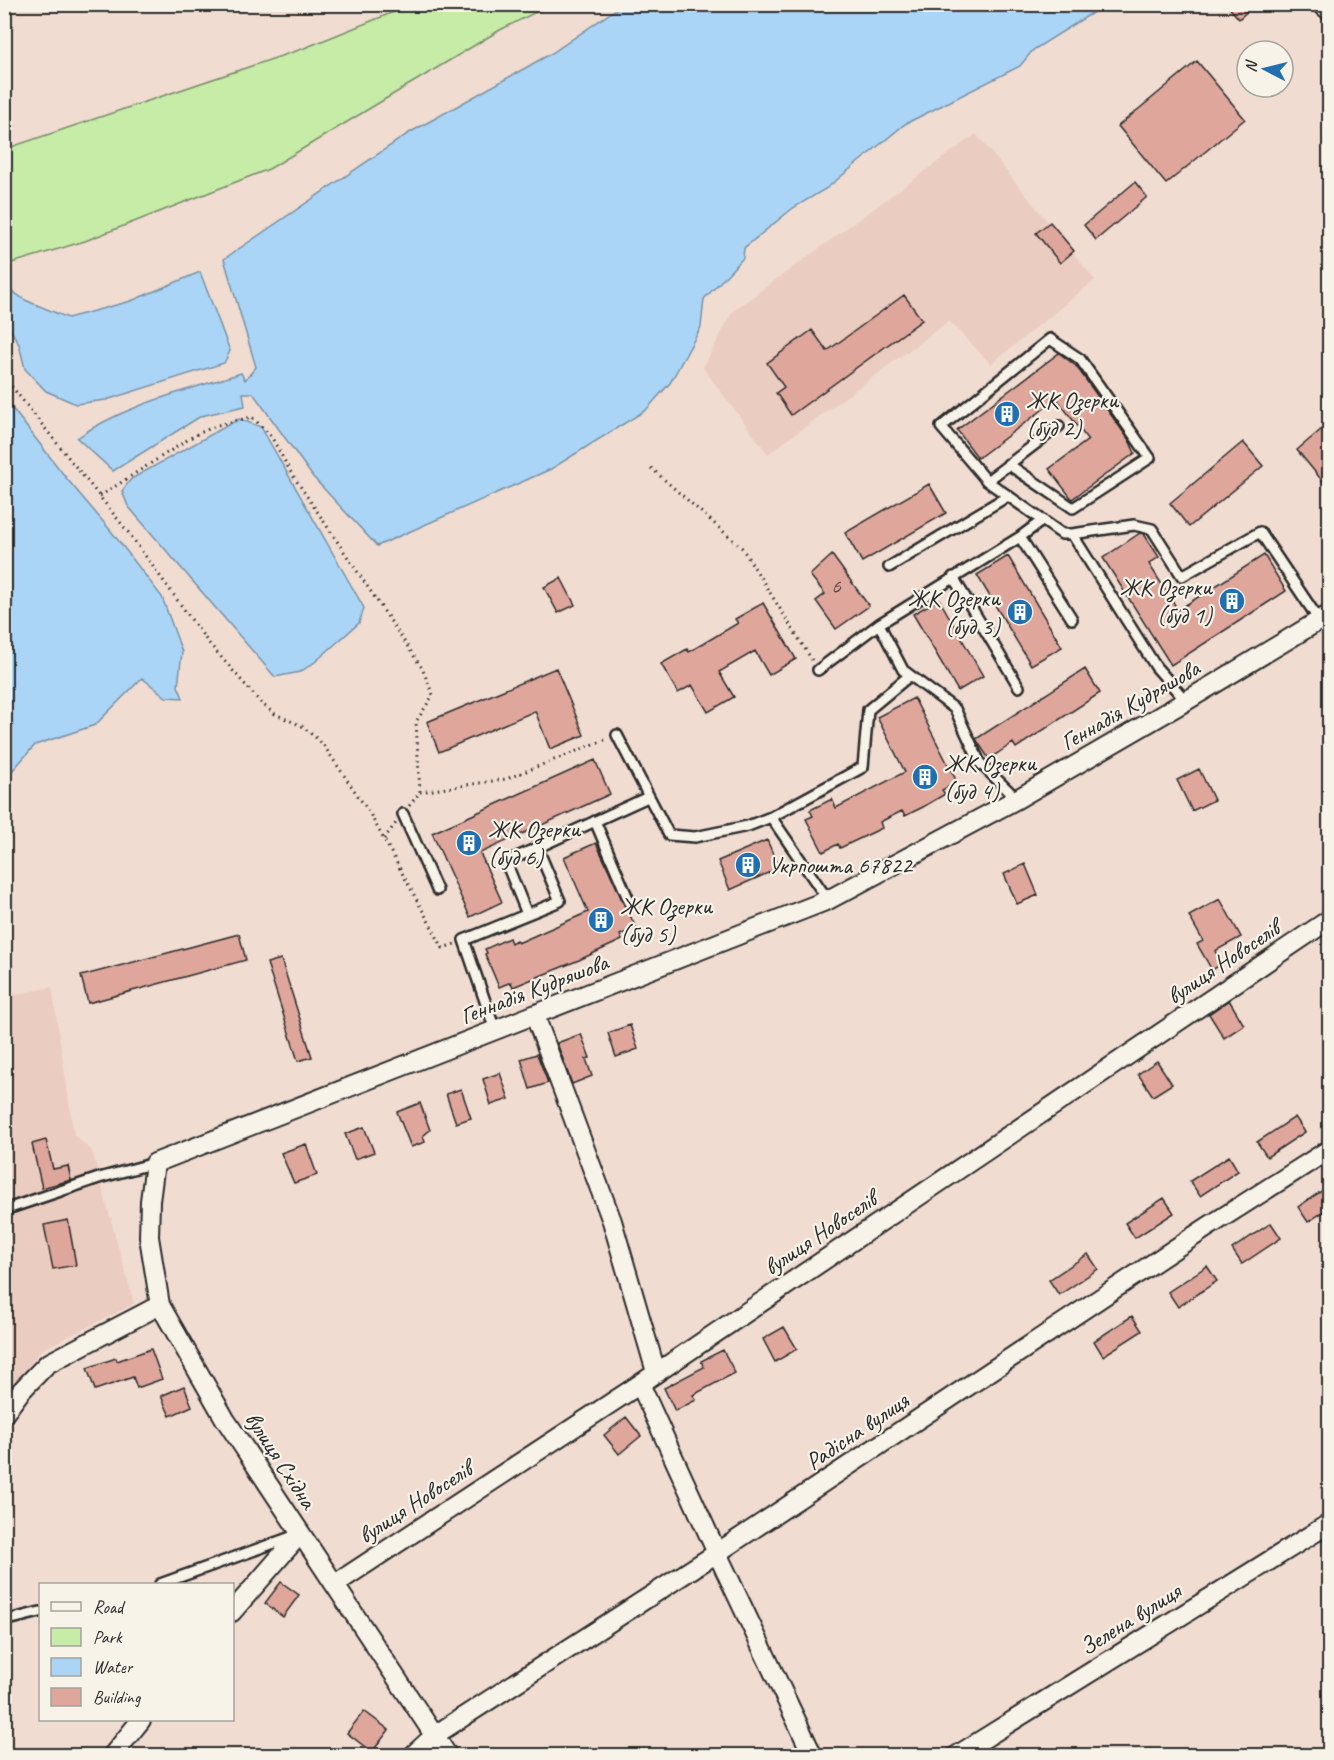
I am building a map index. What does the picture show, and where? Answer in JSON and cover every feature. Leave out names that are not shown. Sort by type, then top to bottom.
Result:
[{"type":"street","points":[[1321,4],[1329,11]]},
{"type":"street","name":"Геннадія Кудряшова","points":[[155,1163],[828,900],[1017,799],[1186,701],[1324,617]]},
{"type":"street","name":"вулиця Новоселів","points":[[335,1584],[640,1384],[1329,919]]},
{"type":"street","points":[[535,1016],[612,1221],[656,1372]]},
{"type":"street","name":"Радісна вулиця","points":[[412,1755],[435,1736],[717,1553],[1206,1228],[1329,1149]]},
{"type":"street","name":"вулиця Східна","points":[[155,1163],[150,1201],[149,1237],[160,1305],[225,1419],[448,1755]]},
{"type":"street","points":[[4,1414],[46,1364],[160,1305]]},
{"type":"street","points":[[640,1384],[813,1755]]},
{"type":"street","name":"Зелена вулиця","points":[[956,1755],[1329,1523]]},
{"type":"street","points":[[234,1610],[300,1534]]},
{"type":"street","points":[[112,1755],[139,1721]]},
{"type":"lane","points":[[1008,464],[1073,508],[1150,458],[1080,359],[1050,339],[941,427],[987,481],[1062,534],[1134,525],[1152,529],[1182,576],[1260,532],[1324,617]]},
{"type":"lane","points":[[987,481],[1059,426]]},
{"type":"lane","points":[[889,567],[1008,496]]},
{"type":"lane","points":[[818,670],[879,624],[1020,537],[1043,520]]},
{"type":"lane","points":[[1072,534],[1156,667],[1186,701]]},
{"type":"lane","points":[[1020,537],[1072,619]]},
{"type":"lane","points":[[953,577],[1019,687]]},
{"type":"lane","points":[[879,624],[903,670],[955,709],[980,763],[1017,799]]},
{"type":"lane","points":[[617,735],[669,835],[694,837],[748,826],[771,817],[863,767],[868,710],[909,676]]},
{"type":"lane","points":[[527,914],[506,862],[648,797]]},
{"type":"lane","points":[[403,814],[437,890]]},
{"type":"lane","points":[[771,817],[828,900]]},
{"type":"lane","points":[[595,821],[630,903]]},
{"type":"lane","points":[[495,1030],[464,940],[560,901],[537,847]]},
{"type":"lane","points":[[4,1210],[99,1178],[155,1163]]},
{"type":"lane","points":[[163,1583],[300,1534]]},
{"type":"lane","points":[[4,1621],[39,1612]]},
{"type":"path","points":[[4,377],[100,496],[207,640],[262,704],[275,714],[302,726],[322,743],[369,812],[443,948],[464,940]]},
{"type":"path","points":[[100,496],[195,435],[218,425],[252,417],[271,436],[290,471],[422,668],[433,695],[416,722],[420,792],[384,839]]},
{"type":"path","points":[[651,468],[742,548],[818,670]]},
{"type":"path","points":[[420,792],[506,779],[617,735]]},
{"type":"shaded area","points":[[976,134],[1095,280],[991,364],[949,321],[768,454],[703,368],[733,311]]},
{"type":"shaded area","points":[[52,987],[74,1135],[92,1151],[134,1304],[41,1350],[5,1397],[5,997]]},
{"type":"green space","points":[[411,5],[550,5],[500,30],[269,169],[85,241],[12,263],[5,260],[5,149],[302,49]]},
{"type":"water","points":[[622,5],[1105,5],[1033,50],[1020,66],[905,124],[827,188],[793,208],[744,248],[743,258],[704,299],[701,327],[670,383],[646,410],[551,469],[377,546],[313,477],[253,393],[243,393],[245,406],[201,416],[113,471],[77,438],[115,416],[156,400],[241,373],[245,380],[256,367],[224,259],[409,133],[552,53]]},
{"type":"water","points":[[200,272],[230,351],[224,363],[106,400],[76,404],[46,391],[25,369],[19,344],[5,320],[5,286],[25,300],[68,318],[131,301]]},
{"type":"water","points":[[5,399],[162,597],[182,652],[178,686],[183,698],[166,697],[142,678],[95,725],[35,745],[5,779]]},
{"type":"water","points":[[239,419],[261,427],[364,608],[359,623],[315,662],[300,672],[275,677],[128,506],[122,491],[131,479]]},
{"type":"building","points":[[1226,4],[1255,4],[1239,19]]},
{"type":"building","points":[[1197,61],[1245,119],[1166,184],[1118,126]]},
{"type":"building","points":[[1135,182],[1147,197],[1096,240],[1084,225]]},
{"type":"building","points":[[1050,222],[1074,251],[1060,263],[1036,233]]},
{"type":"building","points":[[904,295],[922,320],[791,415],[776,393],[784,387],[767,363],[812,330],[827,351]]},
{"type":"building","name":"ЖК Озерки (буд 2)","points":[[1059,353],[1076,366],[1129,440],[1135,453],[1072,499],[1049,469],[1088,440],[1057,399],[978,458],[957,430]]},
{"type":"building","points":[[1329,423],[1329,489],[1297,450]]},
{"type":"building","points":[[1243,442],[1263,466],[1189,527],[1170,503]]},
{"type":"building","points":[[929,484],[946,513],[862,562],[845,533]]},
{"type":"building","name":"ЖК Озерки (буд 1)","points":[[1140,533],[1144,534],[1159,557],[1149,564],[1178,610],[1264,555],[1286,591],[1171,665],[1103,558]]},
{"type":"building","points":[[832,555],[869,606],[836,629],[816,601],[825,594],[810,575]]},
{"type":"building","name":"ЖК Озерки (буд 3)","points":[[1008,556],[1062,647],[1031,665],[977,575]]},
{"type":"building","points":[[561,578],[575,605],[558,613],[544,587]]},
{"type":"building","points":[[939,599],[983,676],[958,691],[913,614]]},
{"type":"building","points":[[763,603],[796,659],[769,675],[755,651],[719,672],[734,697],[708,712],[692,685],[678,693],[661,664],[687,649],[689,652],[738,623],[735,619]]},
{"type":"building","points":[[556,668],[584,735],[550,749],[535,711],[439,752],[427,722]]},
{"type":"building","points":[[1085,669],[1100,693],[1016,748],[1013,743],[989,759],[976,739]]},
{"type":"building","name":"ЖК Озерки (буд 4)","points":[[914,698],[957,782],[942,790],[945,794],[923,807],[905,816],[902,811],[880,822],[882,828],[840,848],[838,844],[823,852],[806,819],[813,816],[810,810],[832,799],[836,808],[905,772],[877,717]]},
{"type":"building","name":"ЖК Озерки (буд 6)","points":[[595,760],[610,794],[480,853],[502,902],[470,917],[432,833]]},
{"type":"building","points":[[1199,769],[1214,800],[1192,811],[1177,780]]},
{"type":"building","name":"Укрпошта 67822","points":[[767,840],[779,868],[730,890],[718,861]]},
{"type":"building","name":"ЖК Озерки (буд 5)","points":[[596,843],[636,928],[620,935],[622,940],[579,960],[513,987],[511,982],[499,987],[485,949],[509,938],[511,943],[516,940],[518,943],[588,912],[564,857]]},
{"type":"building","points":[[1025,864],[1038,895],[1017,904],[1004,874]]},
{"type":"building","points":[[1220,899],[1241,937],[1215,951],[1222,964],[1212,970],[1197,944],[1203,941],[1189,916]]},
{"type":"building","points":[[239,934],[246,960],[88,1003],[81,976]]},
{"type":"building","points":[[281,959],[312,1057],[298,1061],[267,963]]},
{"type":"building","points":[[1229,1000],[1244,1025],[1224,1038],[1209,1014]]},
{"type":"building","points":[[630,1025],[638,1049],[616,1057],[608,1033]]},
{"type":"building","points":[[581,1034],[590,1058],[586,1059],[592,1076],[572,1084],[557,1043]]},
{"type":"building","points":[[537,1054],[548,1083],[530,1089],[521,1059]]},
{"type":"building","points":[[1157,1061],[1172,1084],[1153,1096],[1138,1074]]},
{"type":"building","points":[[500,1073],[509,1099],[491,1105],[483,1079]]},
{"type":"building","points":[[461,1089],[471,1118],[456,1123],[446,1094]]},
{"type":"building","points":[[420,1103],[430,1130],[423,1136],[425,1142],[411,1147],[397,1112]]},
{"type":"building","points":[[1295,1117],[1305,1132],[1267,1157],[1257,1142]]},
{"type":"building","points":[[364,1127],[374,1152],[355,1159],[345,1134]]},
{"type":"building","points":[[46,1140],[53,1169],[68,1166],[71,1180],[42,1188],[32,1144]]},
{"type":"building","points":[[306,1144],[317,1175],[294,1183],[281,1153]]},
{"type":"building","points":[[1229,1156],[1238,1171],[1200,1196],[1190,1181]]},
{"type":"building","points":[[1329,1186],[1329,1208],[1308,1222],[1298,1207]]},
{"type":"building","points":[[1164,1198],[1174,1213],[1135,1238],[1125,1223]]},
{"type":"building","points":[[68,1220],[76,1265],[53,1269],[44,1225]]},
{"type":"building","points":[[1271,1223],[1281,1238],[1242,1264],[1232,1249]]},
{"type":"building","points":[[1088,1254],[1098,1269],[1059,1295],[1049,1280]]},
{"type":"building","points":[[1207,1266],[1217,1281],[1178,1307],[1168,1292]]},
{"type":"building","points":[[1132,1316],[1142,1331],[1103,1356],[1094,1341]]},
{"type":"building","points":[[784,1327],[797,1349],[775,1362],[763,1339]]},
{"type":"building","points":[[151,1349],[162,1379],[137,1388],[133,1377],[95,1390],[87,1368],[116,1358],[117,1361]]},
{"type":"building","points":[[723,1350],[735,1373],[693,1395],[696,1400],[675,1411],[664,1388],[704,1367],[701,1361]]},
{"type":"building","points":[[184,1386],[192,1406],[170,1416],[161,1396]]},
{"type":"building","points":[[626,1417],[641,1436],[619,1454],[604,1435]]},
{"type":"building","points":[[281,1582],[299,1595],[283,1617],[265,1603]]},
{"type":"building","points":[[364,1711],[389,1730],[372,1752],[347,1733]]},
{"type":"place","name":"ЖК Озерки (буд 2)","points":[[1007,414]]},
{"type":"place","name":"ЖК Озерки (буд 1)","points":[[1232,601]]},
{"type":"place","name":"ЖК Озерки (буд 3)","points":[[1020,612]]},
{"type":"place","name":"ЖК Озерки (буд 4)","points":[[925,777]]},
{"type":"place","name":"ЖК Озерки (буд 6)","points":[[469,843]]},
{"type":"place","name":"Укрпошта 67822","points":[[748,865]]},
{"type":"place","name":"ЖК Озерки (буд 5)","points":[[601,920]]}]
